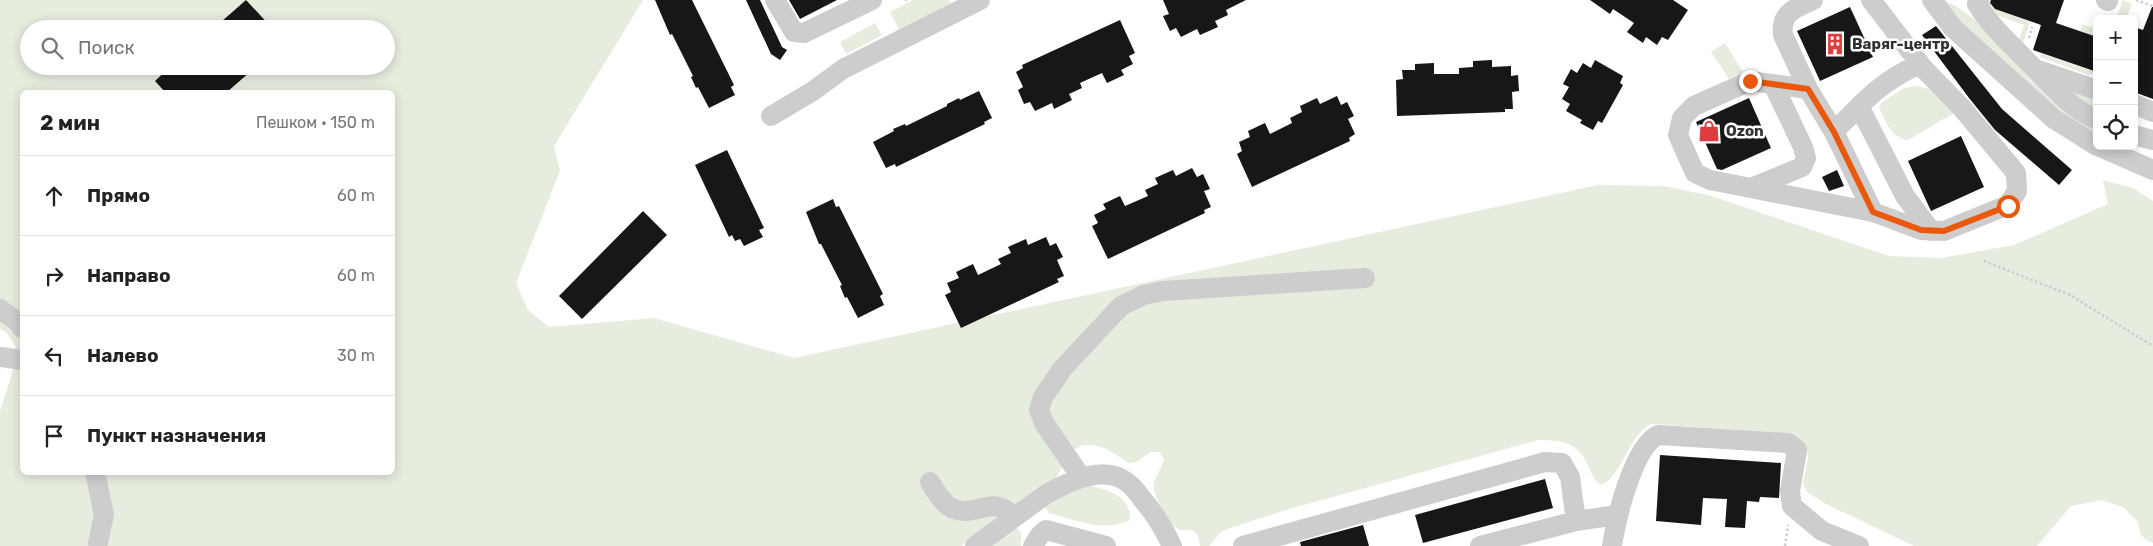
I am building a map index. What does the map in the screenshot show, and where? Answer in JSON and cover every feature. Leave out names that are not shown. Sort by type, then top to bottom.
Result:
[{"type":"street","points":[[775,0],[788,25],[794,32],[804,33],[872,0]]},
{"type":"street","points":[[771,116],[848,75],[980,0]]},
{"type":"street","points":[[1813,0],[1789,11],[1782,26],[1783,35],[1808,89],[1834,132],[1873,212]]},
{"type":"street","points":[[1808,89],[1750,81],[1694,106],[1682,118],[1678,135],[1695,173],[1710,180],[1873,212],[1921,230],[1944,231],[2008,206],[2017,191],[2016,173],[1962,108],[1920,64],[1871,0]]},
{"type":"street","points":[[1932,0],[1953,28],[2054,119],[2092,147],[2153,170]]},
{"type":"street","points":[[1979,0],[1978,4],[1987,20],[2054,91],[2093,118]]},
{"type":"street","points":[[1834,132],[1871,93],[1896,74],[1920,64]]},
{"type":"street","points":[[2035,69],[2093,89]]},
{"type":"street","points":[[1751,188],[1802,167],[1806,158],[1804,147],[1773,84]]},
{"type":"street","points":[[2136,105],[2153,112]]},
{"type":"street","points":[[1859,106],[1905,196],[1931,231]]},
{"type":"street","points":[[2138,136],[2153,140]]},
{"type":"street","points":[[1081,477],[1044,423],[1039,410],[1043,397],[1063,368],[1121,306],[1144,295],[1163,290],[1365,278]]},
{"type":"street","points":[[0,309],[20,325]]},
{"type":"street","points":[[0,357],[20,360]]},
{"type":"street","points":[[1612,546],[1617,515],[1626,486],[1646,444],[1658,435],[1788,443],[1797,450],[1790,491],[1792,506],[1822,531],[1859,546]]},
{"type":"street","points":[[1243,546],[1545,462],[1562,463],[1570,477],[1576,521]]},
{"type":"street","points":[[975,546],[1045,494],[1081,477],[1108,474],[1119,477],[1128,483],[1156,516],[1172,546]]},
{"type":"street","points":[[96,475],[104,515],[100,545]]},
{"type":"street","points":[[930,482],[940,498],[953,509],[970,510],[998,506],[1005,508],[1014,517]]},
{"type":"street","points":[[1480,546],[1576,521],[1617,515]]},
{"type":"street","points":[[1033,546],[1040,535],[1046,530],[1051,530],[1106,546]]},
{"type":"path","points":[[2136,0],[2153,6]]},
{"type":"path","points":[[1984,261],[2070,295],[2153,346]]},
{"type":"shaded area","points":[[0,0],[643,0],[554,146],[560,171],[516,283],[528,310],[549,327],[654,318],[794,358],[1598,185],[1663,186],[1708,195],[1889,256],[1941,258],[2014,245],[2108,204],[2103,180],[2133,188],[2153,201],[2153,543],[2145,539],[2140,533],[2138,522],[2124,508],[2102,500],[2071,506],[2037,546],[1914,546],[1826,504],[1807,492],[1803,484],[1808,458],[1806,447],[1785,433],[1651,424],[1636,437],[1615,473],[1601,485],[1594,479],[1584,457],[1574,447],[1561,442],[1538,440],[1286,510],[1227,529],[1220,533],[1209,546],[1200,546],[1198,536],[1194,531],[1180,530],[1174,526],[1162,509],[1154,490],[1157,475],[1164,459],[1159,452],[1151,452],[1136,462],[1129,463],[1107,449],[1093,445],[1083,445],[1072,451],[1055,480],[1015,506],[974,503],[935,497],[1003,514],[961,546],[0,546],[0,411],[18,354],[15,345],[6,332],[0,329]]},
{"type":"shaded area","points":[[913,0],[949,0],[951,4],[899,30],[890,12]]},
{"type":"shaded area","points":[[1937,0],[1951,3],[1981,25],[2049,98],[2072,116],[2093,128],[2093,133],[2061,114]]},
{"type":"shaded area","points":[[1987,0],[1993,0],[1990,7],[2030,22],[2022,46],[2018,43],[2024,25],[1991,13]]},
{"type":"shaded area","points":[[2123,0],[2132,4],[2128,15],[2117,15]]},
{"type":"shaded area","points":[[875,23],[882,35],[846,54],[840,42]]},
{"type":"shaded area","points":[[2082,24],[2093,28],[2093,36],[2080,31]]},
{"type":"shaded area","points":[[1725,43],[1743,72],[1729,79],[1711,52]]},
{"type":"shaded area","points":[[2041,53],[2093,71],[2093,74],[2088,75],[2040,57]]},
{"type":"shaded area","points":[[1917,86],[1933,90],[1956,112],[1908,140],[1902,139],[1893,133],[1879,108],[1881,103],[1904,88]]},
{"type":"shaded area","points":[[2058,88],[2093,97],[2093,109]]},
{"type":"shaded area","points":[[1081,484],[1114,493],[1126,504],[1130,520],[1120,524],[1100,525],[1079,522],[1049,513],[1043,504]]},
{"type":"shaded area","points":[[1015,526],[1021,532],[1021,546],[987,546]]},
{"type":"building","points":[[246,0],[265,20],[223,20]]},
{"type":"building","points":[[655,0],[692,0],[734,85],[731,87],[735,95],[709,108],[698,87],[696,88],[691,77],[693,76],[672,34],[670,35]]},
{"type":"building","points":[[746,0],[760,0],[782,47],[787,50],[780,60],[771,54]]},
{"type":"building","points":[[789,0],[837,0],[800,19]]},
{"type":"building","points":[[1163,0],[1246,0],[1226,10],[1228,15],[1215,21],[1218,27],[1200,35],[1197,29],[1181,37],[1176,28],[1170,31],[1163,16],[1169,14]]},
{"type":"building","points":[[1590,0],[1673,0],[1688,10],[1668,40],[1662,37],[1657,45],[1646,37],[1643,43],[1627,32],[1634,23],[1613,9],[1610,14]]},
{"type":"building","points":[[1991,0],[2064,0],[2056,23],[2093,36],[2093,71],[2033,50],[2041,25],[1995,9],[1990,3]]},
{"type":"building","name":"Варяг-центр","points":[[1850,7],[1873,57],[1820,81],[1797,31]]},
{"type":"building","points":[[2153,7],[2153,99],[2138,93],[2138,28],[2143,30]]},
{"type":"building","points":[[1120,20],[1135,53],[1129,56],[1133,64],[1121,70],[1124,75],[1107,83],[1102,73],[1080,83],[1082,88],[1069,94],[1072,100],[1054,109],[1052,103],[1035,111],[1030,102],[1024,104],[1018,90],[1023,87],[1016,72],[1023,68],[1022,65]]},
{"type":"building","points":[[1936,26],[2002,109],[2072,170],[2059,185],[1995,130],[1969,98],[1922,35]]},
{"type":"building","points":[[1492,60],[1492,67],[1511,66],[1511,76],[1518,75],[1519,91],[1512,92],[1513,109],[1505,109],[1505,112],[1397,116],[1396,80],[1403,79],[1402,70],[1415,70],[1415,64],[1434,63],[1434,74],[1459,74],[1459,68],[1473,67],[1473,61]]},
{"type":"building","points":[[1595,60],[1623,76],[1620,83],[1623,85],[1602,123],[1598,121],[1593,130],[1580,123],[1582,120],[1566,111],[1570,104],[1562,99],[1569,87],[1563,84],[1571,69],[1577,73],[1583,63],[1591,68]]},
{"type":"building","points":[[161,75],[247,75],[229,90],[163,90],[155,81]]},
{"type":"building","points":[[979,91],[992,118],[984,122],[985,124],[896,167],[895,164],[886,168],[873,142],[894,131],[893,129],[905,124],[906,126],[959,98],[960,100]]},
{"type":"building","points":[[1337,96],[1341,105],[1347,102],[1354,116],[1348,119],[1355,134],[1349,138],[1350,141],[1252,187],[1237,154],[1242,151],[1239,142],[1250,137],[1248,131],[1265,123],[1270,134],[1292,123],[1290,118],[1302,112],[1300,106],[1317,98],[1320,104]]},
{"type":"building","points":[[1749,98],[1771,148],[1722,170],[1717,169],[1696,122]]},
{"type":"building","points":[[1961,136],[1984,187],[1931,211],[1908,161]]},
{"type":"building","points":[[727,150],[764,228],[759,230],[763,237],[744,246],[740,239],[735,241],[732,235],[729,237],[695,165]]},
{"type":"building","points":[[1192,168],[1197,177],[1203,174],[1210,189],[1204,191],[1211,207],[1204,210],[1205,213],[1108,259],[1092,226],[1098,223],[1094,215],[1106,209],[1103,204],[1120,196],[1125,206],[1148,196],[1145,190],[1158,184],[1155,178],[1173,170],[1176,176]]},
{"type":"building","points":[[1837,170],[1844,186],[1829,191],[1822,177]]},
{"type":"building","points":[[833,199],[836,207],[839,206],[883,294],[880,296],[884,305],[858,318],[847,297],[845,298],[840,286],[842,285],[821,244],[819,244],[806,212]]},
{"type":"building","points":[[643,211],[667,235],[582,319],[559,296]]},
{"type":"building","points":[[1046,237],[1050,246],[1056,243],[1063,257],[1057,260],[1064,276],[1057,279],[1059,282],[961,328],[945,295],[951,292],[947,283],[959,278],[956,272],[973,264],[978,275],[1001,264],[998,259],[1011,253],[1008,247],[1026,239],[1028,245]]},
{"type":"building","points":[[1660,455],[1781,463],[1779,498],[1760,497],[1759,502],[1747,501],[1745,528],[1725,527],[1727,499],[1703,498],[1701,525],[1656,521]]},
{"type":"building","points":[[1545,479],[1553,508],[1423,543],[1415,515]]},
{"type":"building","points":[[1363,525],[1369,546],[1301,546],[1300,542]]},
{"type":"place","name":"Варяг-центр","points":[[1835,44]]},
{"type":"place","name":"Ozon","points":[[1709,131]]},
{"type":"route","points":[[1750,81],[1808,89],[1834,132],[1873,212],[1921,230],[1944,231],[2008,206]]}]
